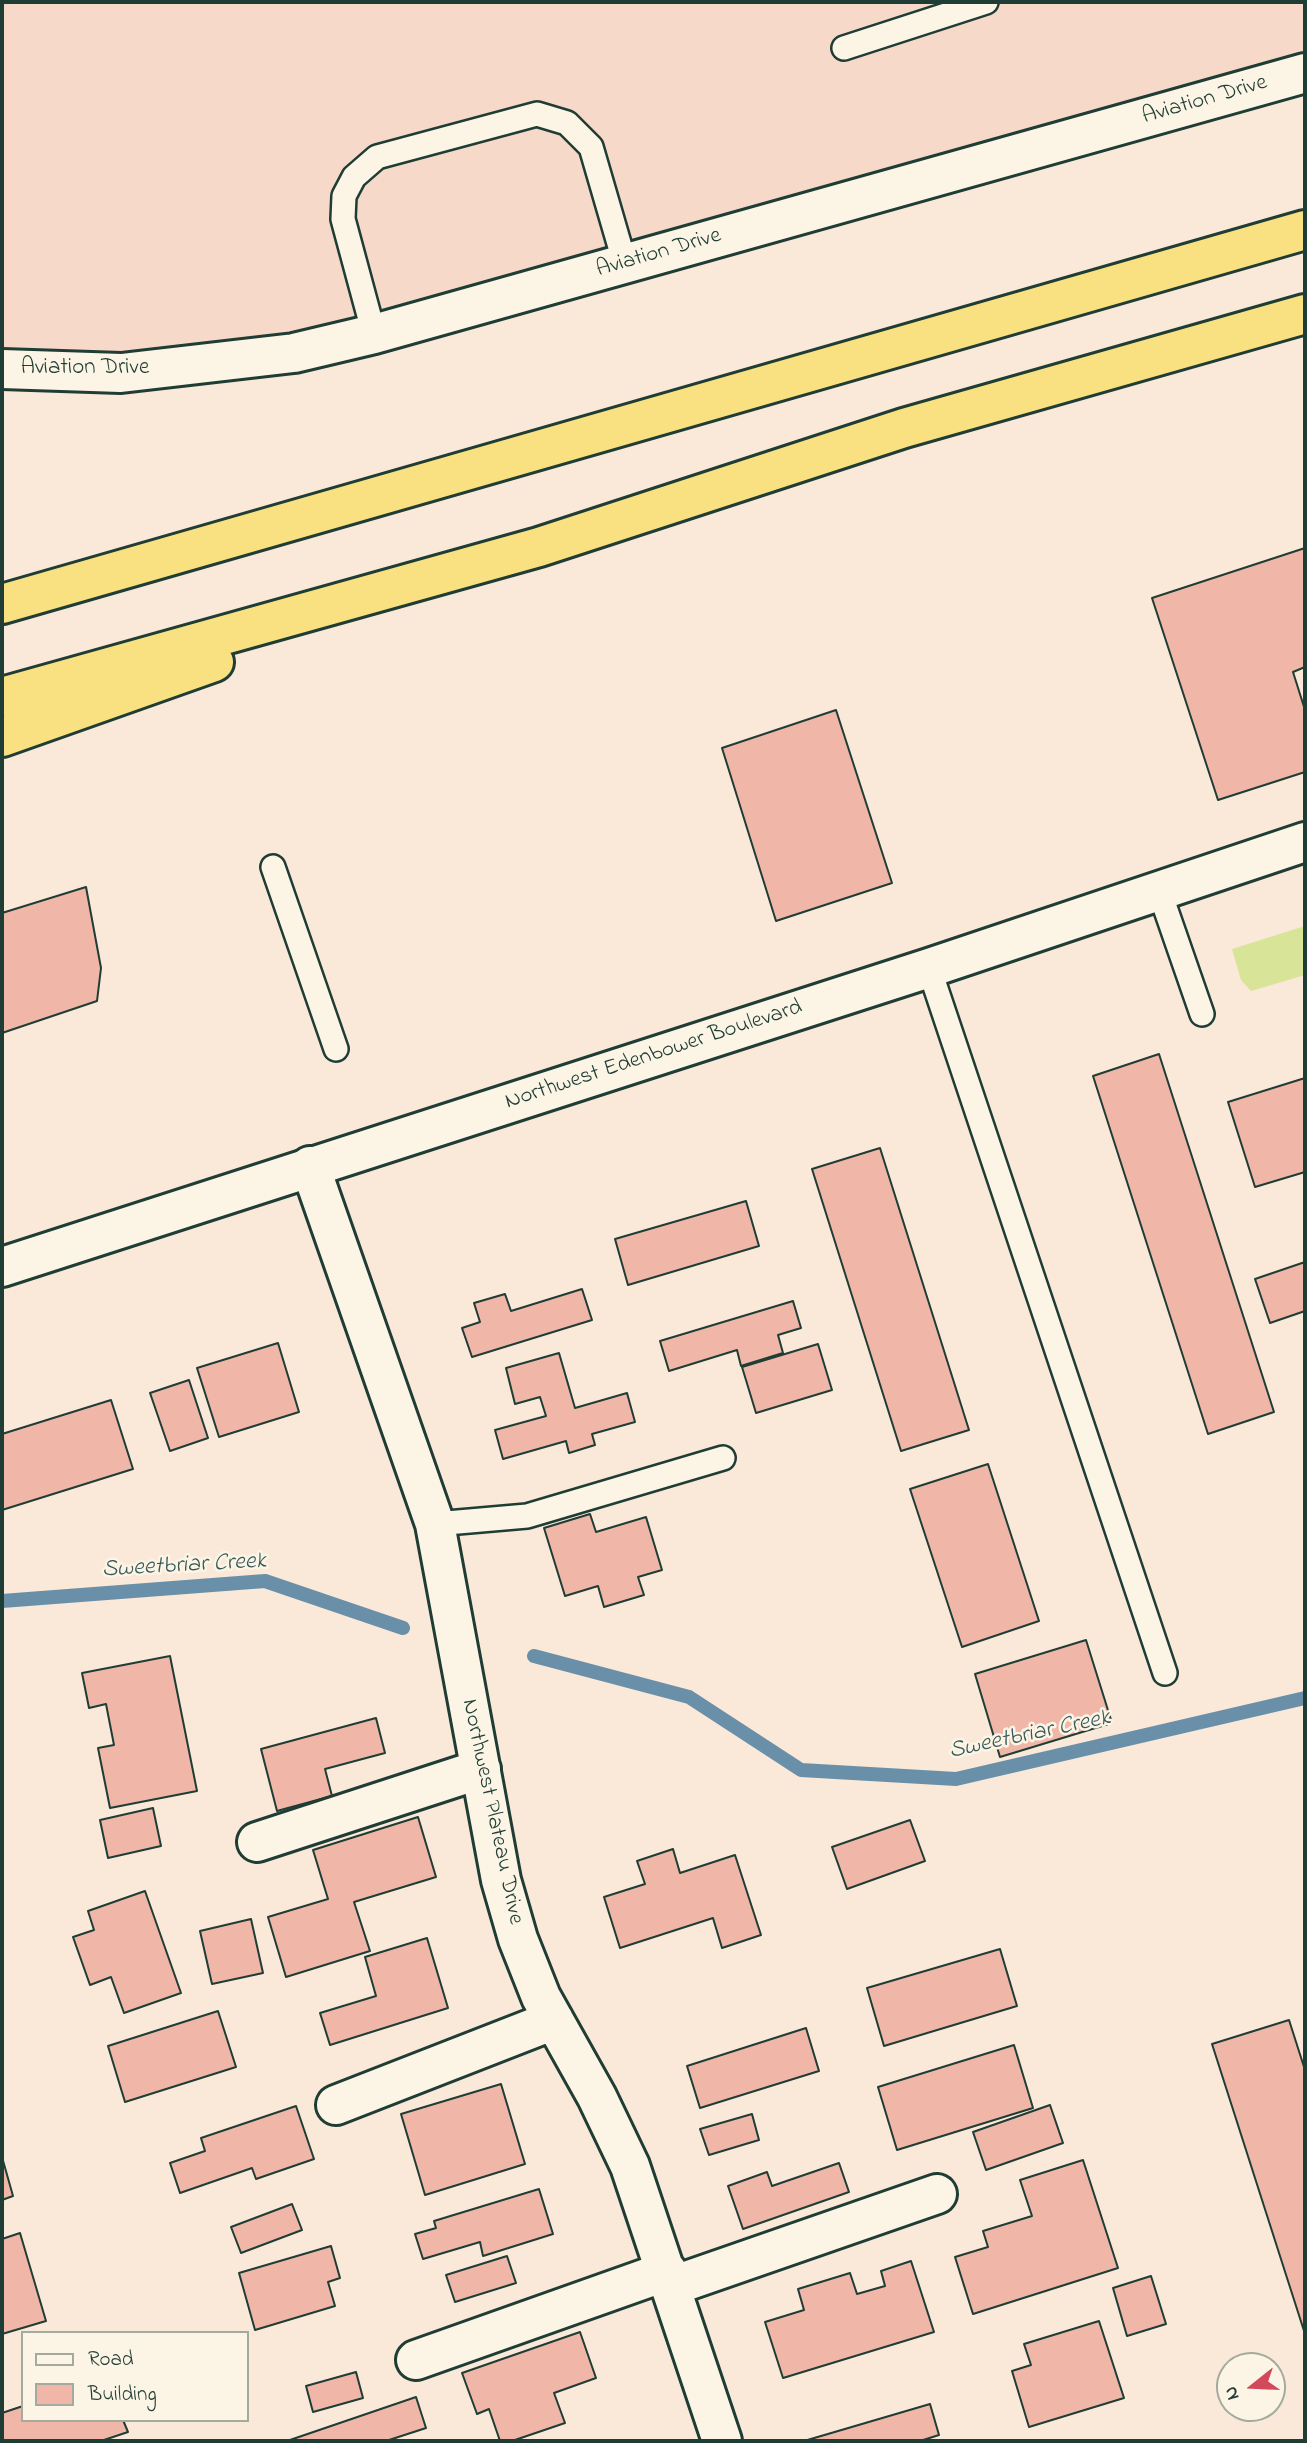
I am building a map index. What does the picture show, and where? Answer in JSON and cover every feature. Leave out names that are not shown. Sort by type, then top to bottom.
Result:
[{"type":"highway","points":[[2,604],[1305,230]]},
{"type":"highway","points":[[2,737],[539,547],[904,428],[1305,314]]},
{"type":"highway","points":[[2,697],[539,547]]},
{"type":"street","name":"Aviation Drive","points":[[2,369],[121,373],[294,353],[374,334],[1305,73]]},
{"type":"street","name":"Northwest Edenbower Boulevard","points":[[2,1267],[929,968],[1305,842]]},
{"type":"street","name":"Northwest Plateau Drive","points":[[310,1166],[435,1524],[501,1880],[518,1939],[554,2020],[597,2097],[630,2166],[722,2441]]},
{"type":"street","points":[[257,1842],[481,1769]]},
{"type":"street","points":[[337,2105],[554,2020]]},
{"type":"street","points":[[416,2360],[936,2194]]},
{"type":"lane","points":[[844,48],[986,2]]},
{"type":"lane","points":[[374,334],[342,219],[344,196],[354,177],[377,157],[537,114],[567,123],[591,147],[625,264]]},
{"type":"lane","points":[[273,867],[336,1049]]},
{"type":"lane","points":[[1159,890],[1202,1014]]},
{"type":"lane","points":[[929,968],[1165,1673]]},
{"type":"lane","points":[[435,1524],[527,1517],[723,1458]]},
{"type":"shaded area","points":[[2,2],[1305,2],[1305,72],[374,334],[2,364]]},
{"type":"green space","points":[[1305,926],[1305,975],[1251,991],[1241,980],[1232,949]]},
{"type":"building","points":[[1305,548],[1305,667],[1293,672],[1305,710],[1305,772],[1218,800],[1152,598]]},
{"type":"building","points":[[836,710],[892,883],[776,921],[722,748]]},
{"type":"building","points":[[86,887],[101,968],[97,1001],[2,1033],[2,913]]},
{"type":"building","points":[[1159,1054],[1274,1412],[1208,1434],[1093,1076]]},
{"type":"building","points":[[1305,1078],[1305,1172],[1255,1187],[1228,1102]]},
{"type":"building","points":[[880,1148],[969,1430],[901,1451],[812,1169]]},
{"type":"building","points":[[746,1201],[759,1246],[628,1285],[615,1239]]},
{"type":"building","points":[[1305,1262],[1305,1311],[1270,1323],[1255,1279]]},
{"type":"building","points":[[582,1289],[592,1320],[472,1357],[462,1328],[480,1322],[474,1303],[505,1294],[511,1311]]},
{"type":"building","points":[[793,1301],[801,1328],[778,1335],[783,1353],[741,1366],[737,1350],[669,1371],[660,1341]]},
{"type":"building","points":[[278,1343],[299,1412],[219,1437],[197,1368]]},
{"type":"building","points":[[818,1344],[832,1390],[756,1413],[742,1367]]},
{"type":"building","points":[[559,1353],[575,1408],[627,1393],[635,1422],[592,1434],[595,1445],[569,1453],[566,1441],[503,1459],[495,1430],[546,1416],[540,1397],[515,1404],[506,1368]]},
{"type":"building","points":[[189,1380],[208,1438],[170,1451],[150,1393]]},
{"type":"building","points":[[111,1400],[133,1469],[2,1510],[2,1434]]},
{"type":"building","points":[[988,1464],[1039,1621],[962,1647],[910,1489]]},
{"type":"building","points":[[590,1514],[596,1532],[646,1517],[662,1570],[638,1577],[644,1595],[604,1607],[598,1586],[565,1596],[544,1528]]},
{"type":"building","points":[[1086,1640],[1112,1723],[1000,1757],[975,1674]]},
{"type":"building","points":[[170,1656],[197,1791],[110,1808],[98,1748],[114,1745],[106,1704],[89,1708],[82,1673]]},
{"type":"building","points":[[376,1718],[385,1753],[325,1769],[332,1796],[277,1811],[261,1749]]},
{"type":"building","points":[[153,1808],[161,1846],[108,1858],[100,1820]]},
{"type":"building","points":[[418,1817],[436,1877],[354,1902],[370,1951],[286,1977],[268,1917],[328,1899],[313,1850]]},
{"type":"building","points":[[910,1820],[925,1861],[847,1889],[832,1847]]},
{"type":"building","points":[[673,1849],[680,1873],[735,1855],[761,1935],[722,1948],[713,1918],[620,1948],[604,1897],[645,1884],[637,1861]]},
{"type":"building","points":[[145,1891],[181,1993],[124,2013],[111,1977],[90,1985],[73,1937],[94,1930],[88,1911]]},
{"type":"building","points":[[251,1919],[263,1973],[212,1984],[200,1931]]},
{"type":"building","points":[[427,1938],[448,2008],[330,2045],[320,2013],[376,1996],[365,1957]]},
{"type":"building","points":[[1000,1949],[1017,2006],[884,2046],[867,1988]]},
{"type":"building","points":[[218,2011],[236,2067],[125,2102],[108,2046]]},
{"type":"building","points":[[1289,2020],[1305,2070],[1305,2334],[1212,2044]]},
{"type":"building","points":[[806,2028],[819,2071],[700,2108],[687,2066]]},
{"type":"building","points":[[1014,2045],[1033,2108],[897,2150],[878,2087]]},
{"type":"building","points":[[501,2084],[525,2164],[425,2195],[401,2114]]},
{"type":"building","points":[[1050,2105],[1063,2143],[986,2170],[973,2132]]},
{"type":"building","points":[[296,2106],[314,2159],[256,2179],[252,2168],[180,2193],[170,2163],[205,2151],[201,2138]]},
{"type":"building","points":[[752,2114],[759,2140],[709,2155],[700,2129]]},
{"type":"building","points":[[2,2157],[13,2196],[2,2200]]},
{"type":"building","points":[[1083,2160],[1118,2268],[973,2314],[955,2257],[988,2247],[983,2231],[1032,2216],[1020,2180]]},
{"type":"building","points":[[839,2163],[849,2192],[743,2229],[728,2186],[767,2172],[772,2186]]},
{"type":"building","points":[[539,2189],[553,2234],[483,2256],[480,2242],[423,2259],[415,2234],[436,2228],[434,2221]]},
{"type":"building","points":[[292,2204],[302,2230],[241,2253],[231,2227]]},
{"type":"building","points":[[20,2233],[46,2321],[2,2334],[2,2239]]},
{"type":"building","points":[[331,2246],[340,2278],[328,2282],[335,2306],[255,2330],[239,2273]]},
{"type":"building","points":[[507,2256],[516,2283],[455,2302],[446,2275]]},
{"type":"building","points":[[911,2261],[934,2332],[783,2378],[765,2322],[804,2310],[798,2289],[850,2273],[857,2294],[885,2286],[881,2271]]},
{"type":"building","points":[[1151,2276],[1166,2324],[1127,2336],[1113,2288]]},
{"type":"building","points":[[1099,2321],[1124,2398],[1029,2427],[1012,2371],[1031,2365],[1024,2344]]},
{"type":"building","points":[[580,2332],[596,2378],[554,2393],[565,2423],[512,2441],[500,2441],[489,2409],[477,2414],[462,2373]]},
{"type":"building","points":[[356,2372],[363,2398],[313,2412],[306,2386]]},
{"type":"building","points":[[416,2397],[426,2428],[386,2441],[287,2441]]},
{"type":"building","points":[[930,2404],[939,2435],[920,2441],[804,2441]]},
{"type":"building","points":[[21,2407],[21,2422],[124,2422],[128,2432],[101,2441],[2,2441],[2,2413]]},
{"type":"waterway","name":"Sweetbriar Creek","points":[[2,1601],[265,1581],[403,1628]]},
{"type":"waterway","name":"Sweetbriar Creek","points":[[534,1656],[689,1697],[801,1770],[956,1779],[1305,1698]]}]
